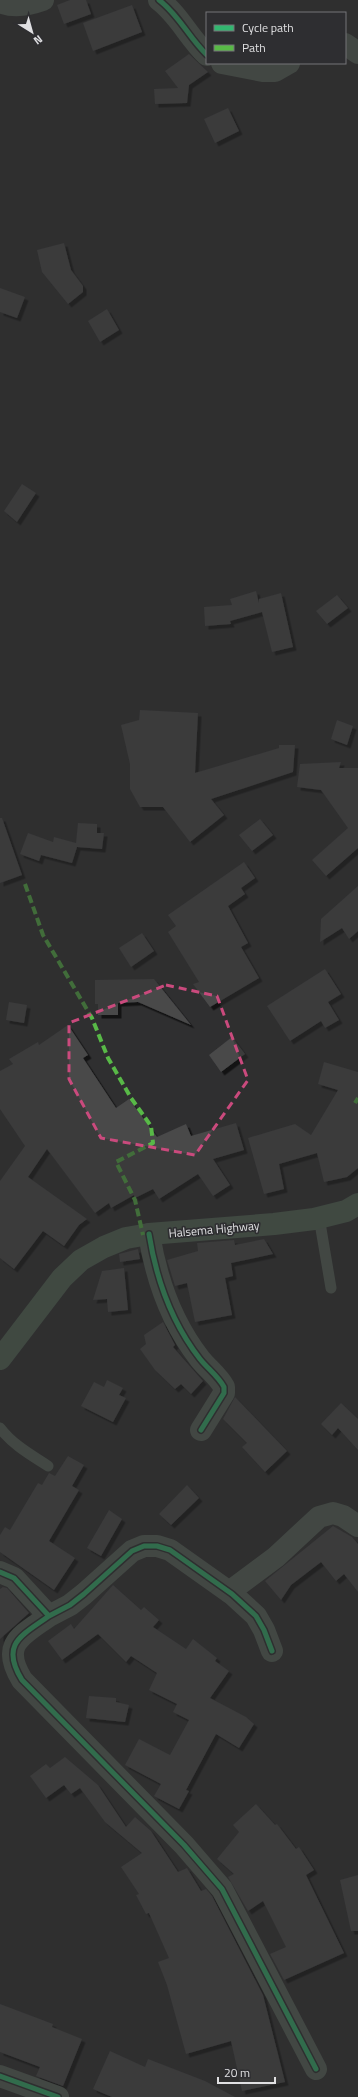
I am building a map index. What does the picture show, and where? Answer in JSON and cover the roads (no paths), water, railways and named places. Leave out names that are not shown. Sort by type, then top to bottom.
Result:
[{"type":"highway","name":"Halsema Highway","points":[[0,1359],[62,1278],[81,1260],[126,1238],[149,1234],[274,1224],[346,1211],[358,1204]]},
{"type":"street","points":[[0,2],[14,5],[31,4],[42,0]]},
{"type":"street","points":[[159,0],[184,24],[197,45],[206,53]]},
{"type":"street","points":[[346,45],[358,53]]},
{"type":"street","points":[[227,64],[263,71],[275,71],[287,64]]},
{"type":"street","points":[[149,1234],[154,1264],[165,1295],[179,1325],[200,1360],[224,1387],[224,1393],[201,1430]]},
{"type":"street","points":[[229,1592],[276,1557],[319,1517],[333,1513],[343,1516],[358,1526]]},
{"type":"street","points":[[272,1651],[264,1630],[256,1616],[229,1592],[170,1550],[157,1546],[144,1546],[132,1551],[70,1605],[49,1616],[24,1634],[12,1648],[11,1656],[14,1667],[22,1680],[184,1844],[222,1889],[316,2069]]},
{"type":"street","points":[[0,1572],[14,1578],[49,1616]]},
{"type":"street","points":[[0,2076],[58,2097]]},
{"type":"lane","points":[[319,1217],[331,1288]]},
{"type":"lane","points":[[0,1428],[7,1438],[48,1466]]}]
